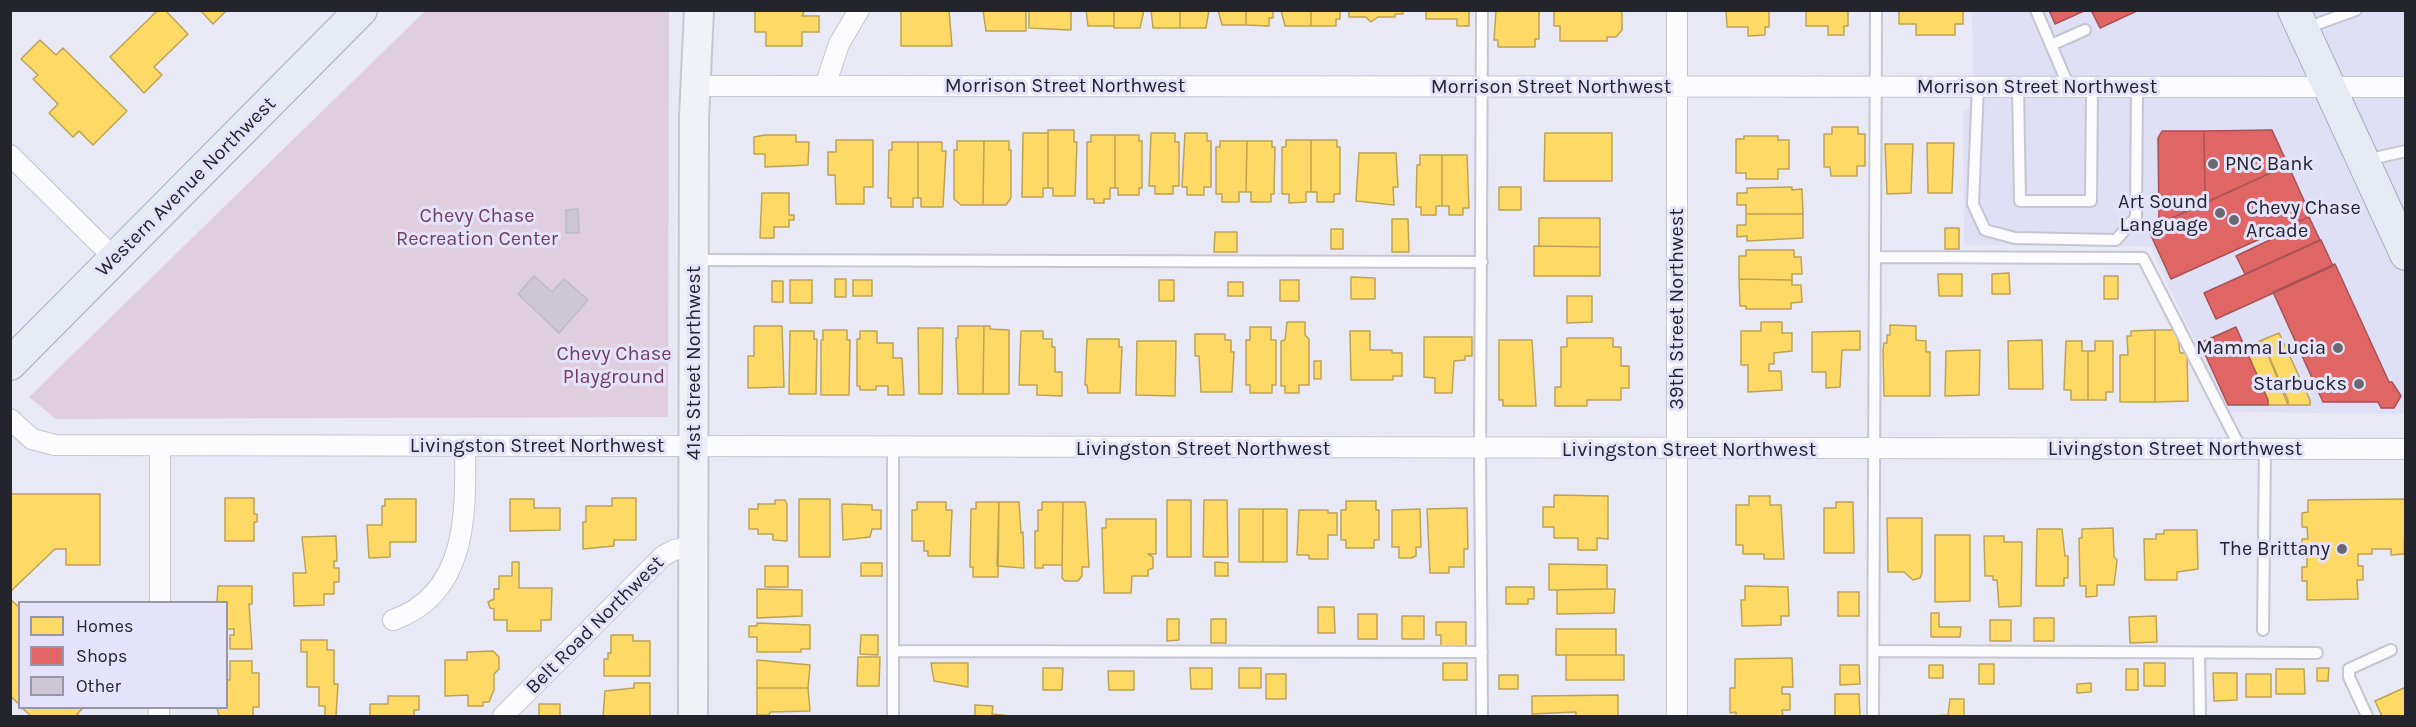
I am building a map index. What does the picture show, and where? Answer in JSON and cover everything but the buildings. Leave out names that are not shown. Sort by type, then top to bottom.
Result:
[{"type":"main road","name":"Western Avenue Northwest","points":[[10,364],[361,10]]},
{"type":"main road","name":"41st Street Northwest","points":[[693,717],[694,260],[699,10]]},
{"type":"main road","points":[[2299,20],[2406,254]]},
{"type":"street","points":[[825,86],[839,44],[859,10]]},
{"type":"street","name":"39th Street Northwest","points":[[1677,10],[1677,717]]},
{"type":"street","name":"Morrison Street Northwest","points":[[696,86],[2406,87]]},
{"type":"street","points":[[10,155],[115,259]]},
{"type":"street","name":"Livingston Street Northwest","points":[[10,419],[32,439],[49,445],[1677,450],[2406,449]]},
{"type":"street","points":[[160,445],[160,601]]},
{"type":"street","points":[[393,620],[421,606],[440,589],[451,568],[463,522],[465,446]]},
{"type":"street","name":"Belt Road Northwest","points":[[503,717],[663,556],[674,550],[694,546]]},
{"type":"lane","points":[[1482,10],[1480,449],[1482,717]]},
{"type":"lane","points":[[1873,717],[1876,10]]},
{"type":"lane","points":[[2036,10],[2069,87]]},
{"type":"lane","points":[[2299,20],[2356,10]]},
{"type":"lane","points":[[2051,45],[2085,30]]},
{"type":"lane","points":[[1978,87],[1973,204],[1985,230],[2015,238],[2116,240],[2136,217],[2137,87]]},
{"type":"lane","points":[[2018,87],[2020,201],[2091,201],[2092,87]]},
{"type":"lane","points":[[2363,161],[2406,151]]},
{"type":"lane","points":[[1875,257],[2144,258],[2241,449]]},
{"type":"lane","points":[[694,260],[1482,262]]},
{"type":"lane","points":[[893,448],[893,717]]},
{"type":"lane","points":[[2263,630],[2265,449]]},
{"type":"lane","points":[[2367,717],[2349,677],[2349,669],[2391,650]]},
{"type":"lane","points":[[894,651],[1482,652]]},
{"type":"lane","points":[[1874,651],[2317,653]]},
{"type":"lane","points":[[2199,653],[2200,717]]},
{"type":"shaded area","points":[[1972,11],[2405,11],[2405,414],[2228,412],[2150,246],[1964,245],[1963,109],[1974,109]]},
{"type":"green space","name":"Chevy Chase Recreation Center","points":[[425,11],[669,11],[668,417],[56,419],[29,397]]},
{"type":"place","name":"PNC Bank","points":[[2213,164]]},
{"type":"place","name":"Art Sound Language","points":[[2220,213]]},
{"type":"place","name":"Chevy Chase Arcade","points":[[2234,220]]},
{"type":"place","name":"Mamma Lucia","points":[[2338,348]]},
{"type":"place","name":"Starbucks","points":[[2359,384]]},
{"type":"place","name":"The Brittany","points":[[2342,549]]},
{"type":"park label","name":"Chevy Chase Playground","points":[[614,366]]}]
